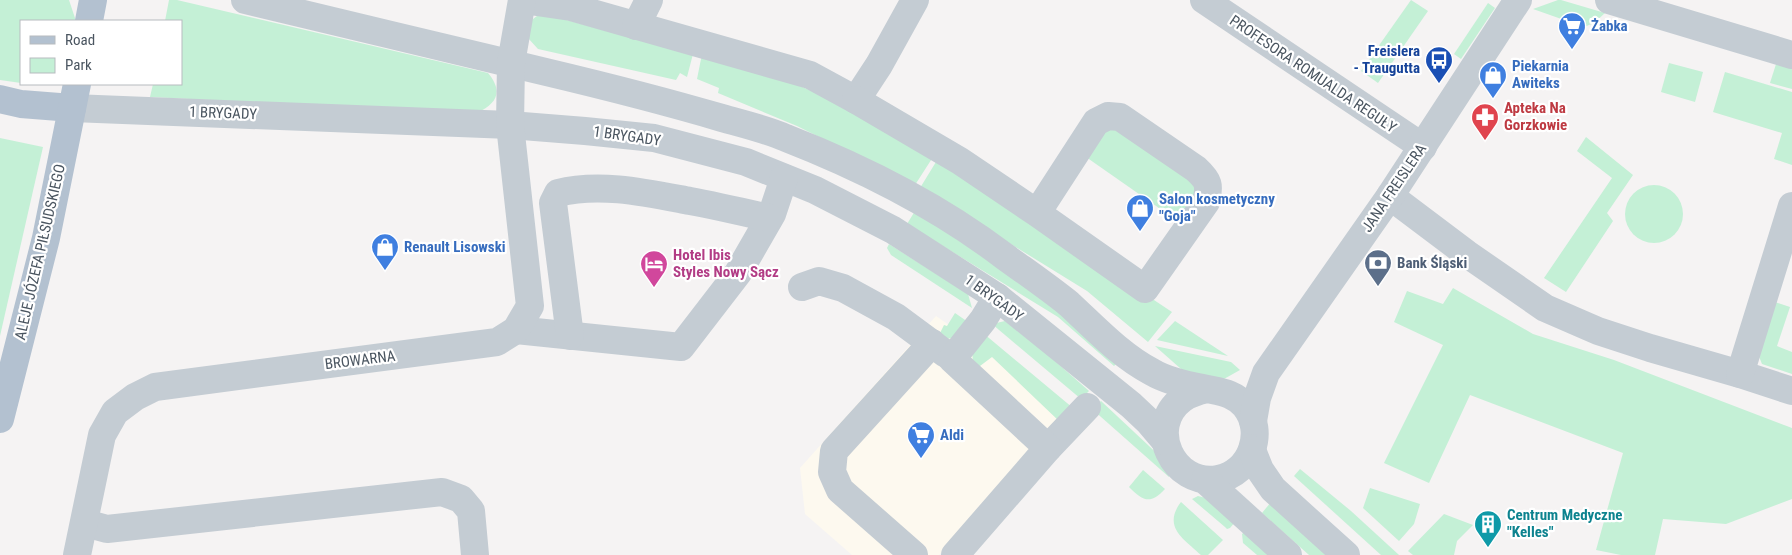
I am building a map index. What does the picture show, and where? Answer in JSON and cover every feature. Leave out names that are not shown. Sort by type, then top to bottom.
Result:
[{"type":"main road","points":[[89,20],[93,0]]},
{"type":"main road","name":"1 BRYGADY","points":[[0,99],[22,104],[74,96]]},
{"type":"main road","name":"ALEJE JÓZEFA PIŁSUDSKIEGO","points":[[0,419],[46,238],[74,96]]},
{"type":"street","points":[[245,0],[673,104],[783,136],[849,164],[915,198],[984,240],[1064,300],[1130,358],[1153,373],[1174,381],[1214,390],[1235,397],[1246,407],[1253,421],[1255,436],[1252,450],[1245,464],[1234,474],[1220,479],[1205,480],[1190,476],[1178,468],[1169,456],[1165,441],[1165,426],[1170,412],[1179,400],[1192,393],[1214,390]]},
{"type":"street","points":[[522,0],[571,7],[810,75],[960,161],[1037,212],[1145,289],[1206,202],[1209,191],[1207,179],[1196,169],[1120,117],[1108,116],[1096,122],[1037,212]]},
{"type":"street","name":"BROWARNA","points":[[77,555],[102,435],[115,412],[135,397],[155,387],[497,342],[516,330],[530,306],[510,125],[510,63],[522,0]]},
{"type":"street","points":[[636,26],[649,0]]},
{"type":"street","points":[[856,100],[879,66],[915,0]]},
{"type":"street","name":"PROFESORA ROMUALDA REGUŁY","points":[[1204,0],[1423,147]]},
{"type":"street","name":"JANA FREISLERA","points":[[1253,421],[1257,398],[1266,373],[1390,196],[1518,0]]},
{"type":"street","points":[[1609,0],[1792,55]]},
{"type":"street","name":"1 BRYGADY","points":[[74,96],[510,125],[654,138],[746,162],[815,190],[893,230],[996,297],[1131,405],[1148,420],[1165,441]]},
{"type":"street","points":[[516,330],[680,347],[738,273],[769,218],[784,178]]},
{"type":"street","points":[[570,336],[553,203],[558,193],[575,189],[655,194],[721,206],[769,218]]},
{"type":"street","points":[[1390,196],[1467,254],[1545,308],[1598,331],[1792,391]]},
{"type":"street","points":[[1740,374],[1792,206]]},
{"type":"street","points":[[802,287],[819,281],[843,288],[896,317],[942,351],[1048,448]]},
{"type":"street","points":[[914,555],[840,490],[832,472],[834,451],[942,351],[982,320],[996,297]]},
{"type":"street","name":"JANA FREISLERA","points":[[1214,390],[1239,386],[1266,373]]},
{"type":"street","points":[[955,555],[1048,448],[1087,407]]},
{"type":"street","points":[[1252,450],[1260,470],[1273,489],[1346,555]]},
{"type":"street","points":[[1205,480],[1288,555]]},
{"type":"street","points":[[84,523],[107,529],[442,492],[461,499],[471,511],[475,555]]},
{"type":"shaded area","points":[[936,316],[985,350],[1063,420],[939,555],[852,555],[805,514],[800,468]]},
{"type":"green space","points":[[0,0],[69,0],[76,20],[20,20],[20,83],[0,80]]},
{"type":"green space","points":[[169,0],[177,0],[488,73],[496,85],[496,96],[490,105],[477,113],[150,97],[153,85],[182,85],[182,20],[165,20]]},
{"type":"green space","points":[[1411,0],[1428,11],[1378,83],[1361,71]]},
{"type":"green space","points":[[1558,0],[1605,13],[1594,23],[1584,27],[1533,9]]},
{"type":"green space","points":[[1488,3],[1495,8],[1461,59],[1454,54]]},
{"type":"green space","points":[[548,15],[693,54],[687,77],[680,73],[676,80],[538,49],[528,38],[529,22],[537,16]]},
{"type":"green space","points":[[702,54],[772,74],[821,95],[933,157],[915,185],[797,126],[718,93],[719,88],[697,79]]},
{"type":"green space","points":[[1669,63],[1703,72],[1695,102],[1661,92]]},
{"type":"green space","points":[[1776,64],[1792,69],[1792,89],[1770,83]]},
{"type":"green space","points":[[1725,72],[1792,92],[1792,165],[1774,159],[1782,133],[1713,112]]},
{"type":"green space","points":[[1117,124],[1178,163],[1199,193],[1179,222],[1086,157],[1104,129]]},
{"type":"green space","points":[[1586,137],[1633,175],[1607,213],[1613,221],[1566,292],[1544,278],[1612,178],[1577,151]]},
{"type":"green space","points":[[0,138],[43,147],[0,336]]},
{"type":"green space","points":[[939,157],[1172,312],[1148,342],[1087,291],[920,188]]},
{"type":"green space","points":[[1648,185],[1660,185],[1675,193],[1683,208],[1683,220],[1675,235],[1660,243],[1648,243],[1633,235],[1625,220],[1625,208],[1633,193]]},
{"type":"green space","points":[[915,211],[1040,295],[1117,363],[1114,366],[1058,317],[907,224]]},
{"type":"green space","points":[[889,244],[968,294],[972,308],[891,255],[887,248]]},
{"type":"green space","points":[[1453,288],[1533,334],[1614,360],[1792,428],[1792,499],[1726,524],[1663,519],[1655,555],[1621,555],[1596,550],[1623,453],[1470,395],[1429,483],[1384,463],[1443,345],[1394,322],[1407,291],[1443,304]]},
{"type":"green space","points":[[1772,301],[1790,307],[1777,346],[1792,352],[1792,374],[1762,364],[1756,349]]},
{"type":"green space","points":[[955,313],[968,322],[955,338],[943,339],[938,337],[944,325],[947,326]]},
{"type":"green space","points":[[1005,321],[1047,354],[1089,391],[1081,399],[992,324]]},
{"type":"green space","points":[[1175,321],[1228,356],[1157,340]]},
{"type":"green space","points":[[983,333],[1073,408],[1060,422],[992,357],[976,369],[973,354],[975,346]]},
{"type":"green space","points":[[1155,346],[1231,362],[1240,370],[1215,384],[1189,376]]},
{"type":"green space","points":[[1101,401],[1165,461],[1169,477],[1092,409]]},
{"type":"green space","points":[[1300,469],[1351,511],[1399,555],[1381,555],[1294,476]]},
{"type":"green space","points":[[1143,470],[1165,489],[1151,499],[1143,498],[1129,487]]},
{"type":"green space","points":[[1370,488],[1420,504],[1414,524],[1399,541],[1363,508]]},
{"type":"green space","points":[[1198,496],[1206,498],[1235,522],[1230,528],[1227,529],[1192,499]]},
{"type":"green space","points":[[1181,502],[1223,540],[1208,555],[1201,555],[1182,538],[1174,526],[1176,511]]},
{"type":"green space","points":[[1271,502],[1329,555],[1309,555],[1262,513]]},
{"type":"green space","points":[[1444,514],[1473,525],[1457,541],[1454,555],[1413,555],[1408,551]]},
{"type":"green space","points":[[1246,531],[1268,555],[1257,555],[1243,543],[1242,534]]},
{"type":"place","name":"Żabka","points":[[1572,50]]},
{"type":"place","name":"Freislera - Traugutta","points":[[1439,84]]},
{"type":"place","name":"Piekarnia Awiteks","points":[[1493,99]]},
{"type":"place","name":"Apteka Na Gorzkowie","points":[[1485,141]]},
{"type":"place","name":"Salon kosmetyczny \"Goja\"","points":[[1140,232]]},
{"type":"place","name":"Renault Lisowski","points":[[385,271]]},
{"type":"place","name":"Bank Śląski","points":[[1378,287]]},
{"type":"place","name":"Hotel Ibis Styles Nowy Sącz","points":[[654,288]]},
{"type":"place","name":"Aldi","points":[[921,459]]},
{"type":"place","name":"Centrum Medyczne \"Kelles\"","points":[[1488,548]]}]
